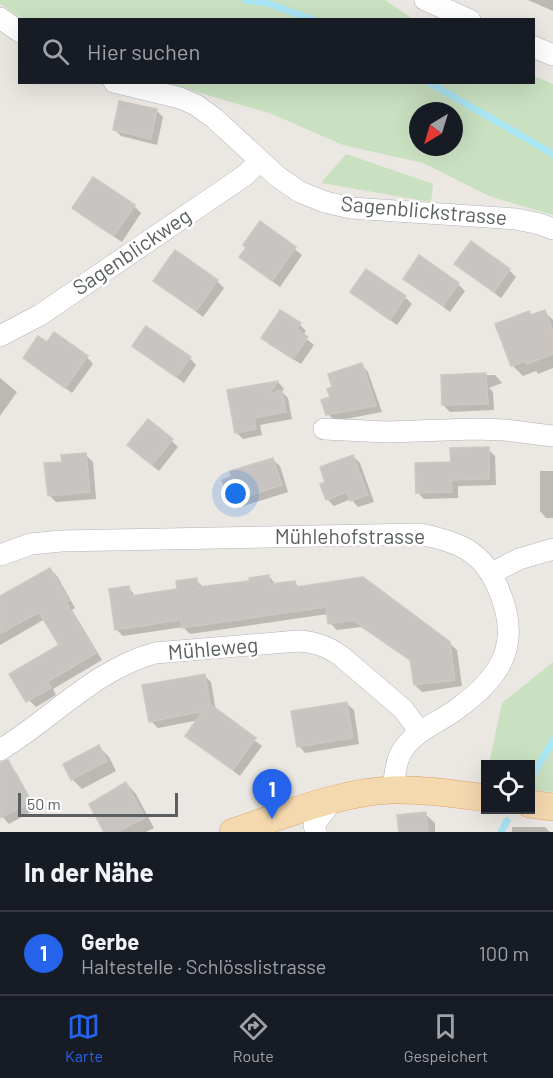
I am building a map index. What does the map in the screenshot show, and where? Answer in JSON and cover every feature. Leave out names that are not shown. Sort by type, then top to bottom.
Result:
[{"type":"main road","points":[[233,832],[356,794],[393,790],[481,797]]},
{"type":"main road","points":[[535,805],[553,807]]},
{"type":"street","points":[[425,0],[466,18]]},
{"type":"street","points":[[0,18],[18,31]]},
{"type":"street","points":[[535,47],[553,55]]},
{"type":"street","name":"Sagenblickstrasse","points":[[122,84],[180,98],[196,105],[214,118],[260,161],[300,192],[325,202],[351,208],[508,219],[540,224],[553,229]]},
{"type":"street","name":"Sagenblickweg","points":[[0,336],[40,315],[244,176],[260,161]]},
{"type":"street","points":[[324,429],[387,432],[505,430],[553,436]]},
{"type":"street","name":"Mühlehofstrasse","points":[[0,555],[31,544],[61,541],[420,534],[449,540],[469,549],[484,562],[492,573],[506,604],[509,643],[499,668],[481,688],[458,709],[420,732],[407,744],[399,756],[393,790]]},
{"type":"street","points":[[492,573],[519,559],[553,549]]},
{"type":"street","name":"Mühleweg","points":[[0,750],[25,735],[82,690],[113,669],[134,659],[155,653],[298,641],[316,642],[341,656],[403,709],[420,732]]},
{"type":"street","points":[[316,832],[314,825],[332,801]]},
{"type":"green space","points":[[0,0],[385,0],[412,18],[21,18],[0,4]]},
{"type":"green space","points":[[535,76],[553,84],[553,215],[489,196],[423,163],[343,145],[272,114],[172,84],[535,84]]},
{"type":"green space","points":[[346,154],[433,184],[431,202],[321,183]]},
{"type":"green space","points":[[553,662],[553,792],[535,790],[535,760],[490,760],[502,703]]},
{"type":"building","points":[[119,101],[157,109],[151,139],[113,130]]},
{"type":"building","points":[[93,177],[135,205],[114,236],[72,208]]},
{"type":"building","points":[[260,221],[296,247],[272,281],[239,257],[246,248],[243,245]]},
{"type":"building","points":[[471,241],[510,269],[494,292],[454,264]]},
{"type":"building","points":[[175,250],[218,280],[196,311],[153,281]]},
{"type":"building","points":[[419,255],[459,283],[443,306],[403,279]]},
{"type":"building","points":[[366,269],[406,296],[390,320],[350,292]]},
{"type":"building","points":[[280,310],[301,323],[297,329],[308,337],[293,359],[261,338]]},
{"type":"building","points":[[545,310],[553,331],[553,354],[527,364],[526,361],[511,366],[495,324],[529,311],[531,315]]},
{"type":"building","points":[[146,326],[191,357],[176,377],[132,346]]},
{"type":"building","points":[[54,332],[88,356],[65,388],[23,358],[38,336],[47,342]]},
{"type":"building","points":[[362,363],[376,406],[326,415],[321,400],[330,397],[327,389],[332,387],[328,374]]},
{"type":"building","points":[[486,373],[488,404],[442,405],[441,375]]},
{"type":"building","points":[[278,381],[269,394],[282,390],[286,412],[254,418],[256,429],[235,433],[227,390]]},
{"type":"building","points":[[148,419],[173,439],[152,465],[127,445]]},
{"type":"building","points":[[489,447],[489,479],[451,480],[452,492],[416,493],[415,463],[451,462],[450,448]]},
{"type":"building","points":[[86,453],[90,492],[48,496],[44,463],[62,462],[61,455]]},
{"type":"building","points":[[353,455],[368,495],[350,501],[347,492],[326,500],[320,484],[325,482],[320,467]]},
{"type":"building","points":[[273,458],[282,485],[229,502],[222,480],[231,477],[230,471]]},
{"type":"building","points":[[50,568],[69,601],[66,603],[96,653],[47,682],[51,688],[26,702],[9,674],[59,645],[39,612],[0,634],[0,596]]},
{"type":"building","points":[[269,575],[270,584],[295,581],[296,587],[363,577],[450,642],[455,680],[414,685],[410,660],[353,620],[328,624],[326,607],[182,628],[181,620],[115,630],[109,589],[129,586],[131,596],[177,589],[176,581],[197,578],[198,587],[250,581],[249,578]]},
{"type":"building","points":[[205,674],[210,704],[256,738],[233,770],[185,736],[203,711],[149,722],[142,685]]},
{"type":"building","points":[[347,702],[353,738],[297,747],[291,711]]},
{"type":"building","points":[[99,745],[107,761],[71,780],[63,764]]},
{"type":"building","points":[[8,760],[31,802],[0,818],[0,763]]},
{"type":"building","points":[[126,782],[145,818],[117,832],[104,832],[89,804]]},
{"type":"building","points":[[426,812],[428,832],[399,832],[397,815]]},
{"type":"waterway","points":[[245,0],[267,3],[308,18]]},
{"type":"waterway","points":[[431,84],[553,154]]},
{"type":"waterway","points":[[535,771],[553,740]]},
{"type":"waterway","points":[[501,832],[507,821]]},
{"type":"place","name":"Gerbe","points":[[272,819]]}]
